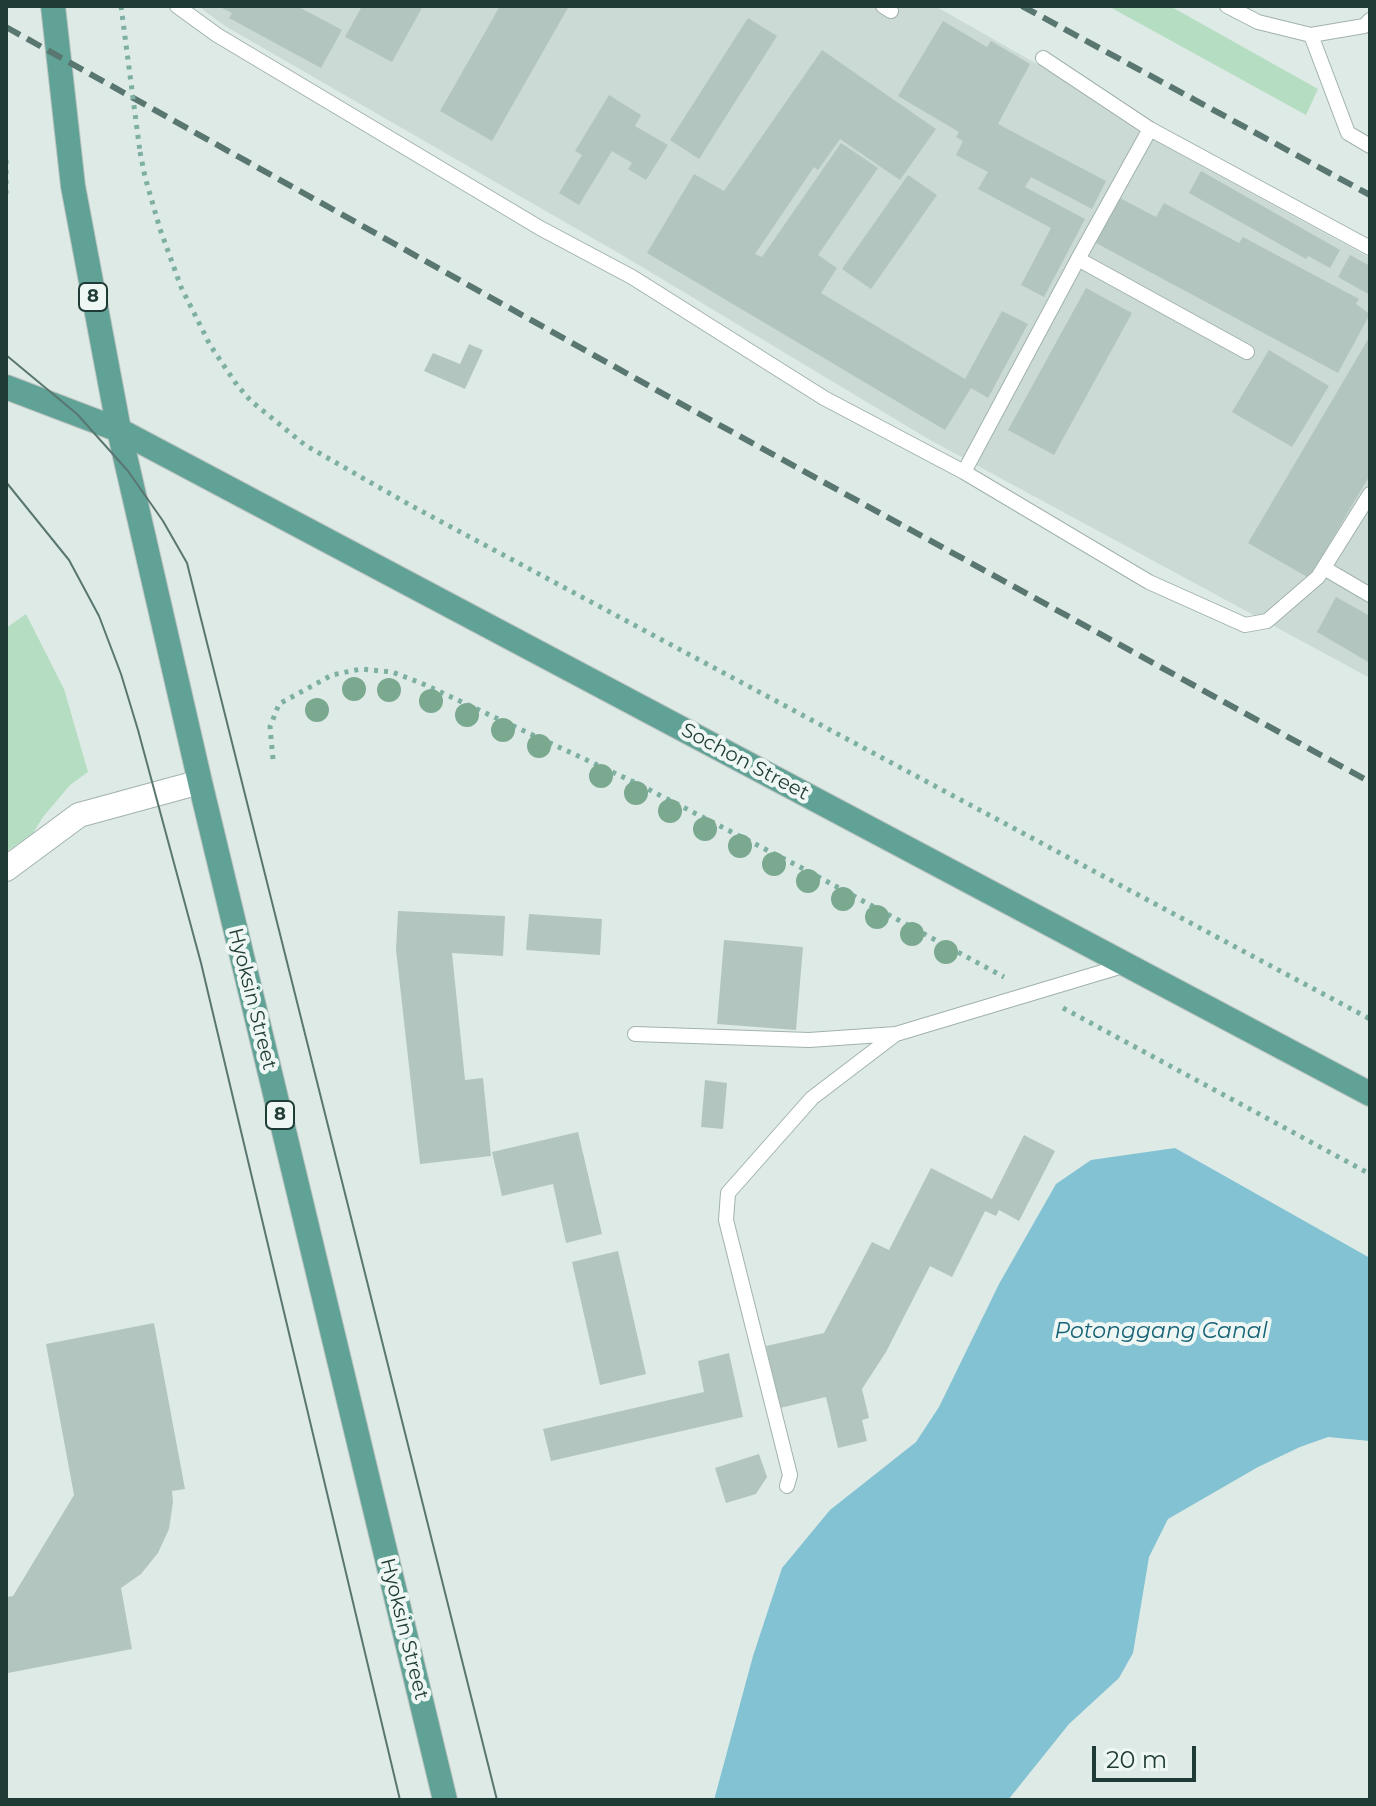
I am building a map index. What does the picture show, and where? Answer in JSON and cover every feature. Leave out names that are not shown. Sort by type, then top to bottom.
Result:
[{"type":"main road","name":"8","points":[[53,6],[73,186],[119,430]]},
{"type":"main road","name":"Sochon Street","points":[[6,387],[119,430],[1370,1094]]},
{"type":"main road","name":"Hyoksin Street","points":[[119,430],[200,782],[445,1800]]},
{"type":"street","points":[[6,869],[79,815],[200,782]]},
{"type":"lane","points":[[177,6],[217,35],[540,228],[632,277],[824,398],[964,472],[1149,582],[1245,625],[1267,621],[1318,577],[1370,494]]},
{"type":"lane","points":[[1227,6],[1258,22],[1311,35],[1364,26],[1370,20]]},
{"type":"lane","points":[[1311,35],[1348,133],[1370,146]]},
{"type":"lane","points":[[1043,58],[1150,129],[1370,248]]},
{"type":"lane","points":[[964,472],[1150,129]]},
{"type":"lane","points":[[1078,259],[1247,352]]},
{"type":"lane","points":[[1324,568],[1370,595]]},
{"type":"lane","points":[[635,1034],[809,1040],[896,1034],[1126,965]]},
{"type":"lane","points":[[787,1486],[790,1475],[726,1220],[728,1193],[812,1098],[896,1034]]},
{"type":"path","points":[[121,6],[145,177],[181,287],[210,345],[237,385],[251,401],[305,445],[424,512],[1370,1019]]},
{"type":"path","points":[[6,160],[6,198]]},
{"type":"path","points":[[273,759],[270,727],[279,704],[332,675],[361,669],[392,672],[636,783],[800,867],[1370,1174]]},
{"type":"shaded area","points":[[198,6],[935,6],[1044,68],[1141,133],[1370,258],[1370,678],[930,440],[622,255],[225,26]]},
{"type":"green space","points":[[1108,6],[1170,6],[1318,89],[1306,115]]},
{"type":"green space","points":[[26,614],[64,689],[88,772],[70,785],[33,833],[6,852],[6,628]]},
{"type":"water","name":"Potonggang Canal","points":[[1175,1148],[1370,1258],[1370,1441],[1328,1437],[1300,1447],[1258,1467],[1168,1519],[1149,1557],[1133,1653],[1119,1678],[1069,1724],[1008,1800],[714,1800],[753,1656],[782,1568],[830,1510],[916,1442],[939,1407],[999,1284],[1056,1184],[1091,1160]]},
{"type":"building","points":[[218,6],[297,6],[342,30],[321,68],[229,18],[232,13]]},
{"type":"building","points":[[362,6],[423,6],[392,62],[345,37]]},
{"type":"building","points":[[500,6],[569,6],[492,141],[440,111]]},
{"type":"building","points":[[748,18],[777,36],[699,159],[670,140]]},
{"type":"building","points":[[943,21],[987,47],[991,41],[1030,64],[998,124],[1106,181],[1092,209],[1031,177],[1025,187],[1085,219],[1044,297],[1021,285],[1051,228],[978,189],[988,172],[956,155],[963,141],[956,137],[959,132],[898,96]]},
{"type":"building","points":[[822,50],[936,129],[900,180],[840,139],[818,170],[814,167],[755,254],[762,257],[841,143],[878,168],[818,255],[837,268],[821,293],[965,379],[1002,311],[1028,324],[988,398],[971,388],[945,430],[647,253],[694,174],[724,191]]},
{"type":"building","points":[[609,95],[641,115],[635,126],[668,145],[646,180],[628,169],[632,163],[612,151],[579,205],[559,193],[582,155],[575,151]]},
{"type":"building","points":[[1201,171],[1340,250],[1330,268],[1308,256],[1306,259],[1189,193]]},
{"type":"building","points":[[908,175],[937,195],[871,289],[842,269]]},
{"type":"building","points":[[1120,198],[1156,217],[1164,203],[1239,243],[1243,237],[1359,299],[1356,304],[1370,314],[1338,373],[1096,243]]},
{"type":"building","points":[[1350,255],[1370,266],[1370,295],[1338,277]]},
{"type":"building","points":[[1086,288],[1132,313],[1054,455],[1008,430]]},
{"type":"building","points":[[1370,336],[1370,475],[1309,578],[1248,543]]},
{"type":"building","points":[[469,344],[483,350],[465,389],[424,371],[433,353],[460,364]]},
{"type":"building","points":[[1269,350],[1329,386],[1292,447],[1232,412]]},
{"type":"building","points":[[1336,597],[1370,616],[1370,663],[1317,632]]},
{"type":"building","points":[[398,911],[505,916],[503,956],[452,953],[465,1080],[483,1078],[491,1156],[420,1164],[396,950]]},
{"type":"building","points":[[529,914],[602,919],[600,955],[526,950]]},
{"type":"building","points":[[724,940],[803,947],[796,1030],[717,1024]]},
{"type":"building","points":[[705,1080],[727,1083],[723,1129],[701,1127]]},
{"type":"building","points":[[578,1132],[602,1234],[566,1243],[553,1184],[502,1196],[492,1152]]},
{"type":"building","points":[[1024,1135],[1055,1151],[1019,1221],[999,1210],[996,1216],[985,1211],[952,1277],[930,1266],[886,1352],[862,1389],[869,1418],[862,1420],[867,1441],[838,1448],[826,1397],[780,1408],[766,1346],[824,1333],[872,1242],[889,1250],[931,1168],[992,1199]]},
{"type":"building","points":[[618,1251],[646,1374],[600,1385],[572,1262]]},
{"type":"building","points":[[154,1323],[185,1489],[172,1491],[169,1529],[158,1553],[141,1574],[121,1588],[132,1649],[8,1673],[6,1597],[13,1596],[74,1495],[46,1344]]},
{"type":"building","points":[[729,1353],[743,1417],[551,1461],[543,1429],[704,1392],[698,1361]]},
{"type":"building","points":[[759,1454],[767,1477],[756,1494],[726,1503],[715,1468]]},
{"type":"tram line","points":[[6,355],[77,414],[128,471],[163,521],[187,563],[497,1800]]},
{"type":"tram line","points":[[6,482],[69,560],[99,616],[138,730],[201,963],[400,1800]]},
{"type":"railway","points":[[1022,6],[1370,195]]},
{"type":"railway","points":[[6,27],[694,411],[1370,782]]}]
